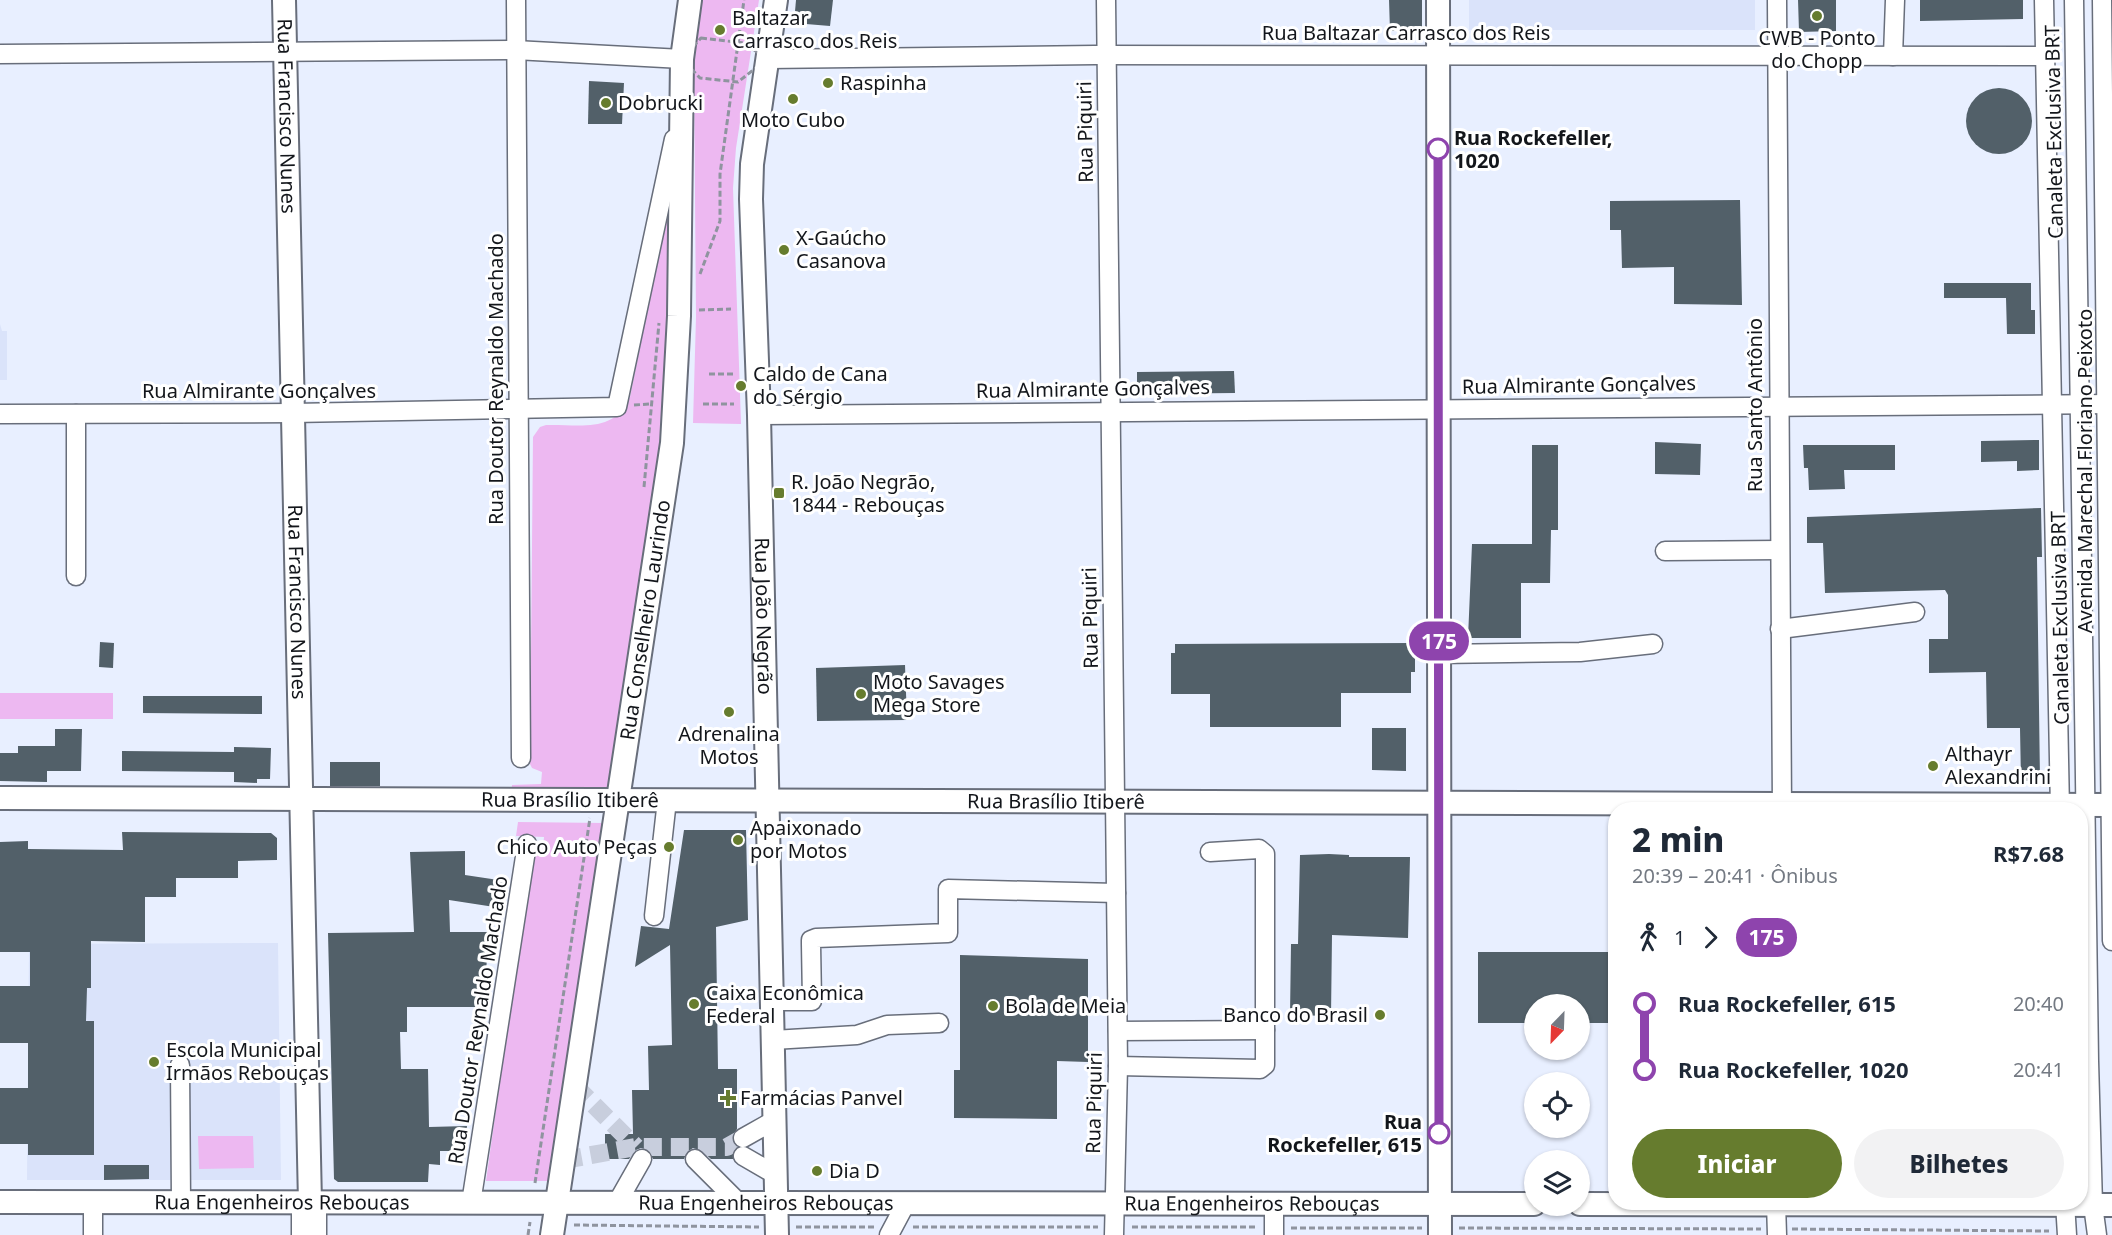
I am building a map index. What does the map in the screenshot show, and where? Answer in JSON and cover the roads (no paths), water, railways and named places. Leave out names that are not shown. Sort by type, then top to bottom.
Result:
[{"type":"main road","name":"Rua Francisco Nunes","points":[[284,0],[309,1203]]},
{"type":"main road","name":"Rua Conselheiro Laurindo","points":[[552,1235],[672,443],[679,316],[682,59],[690,0]]},
{"type":"main road","name":"Rua João Negrão","points":[[767,1231],[777,1203],[759,415],[751,200],[752,164],[776,0]]},
{"type":"main road","points":[[1438,0],[1439,1204],[1449,1231]]},
{"type":"main road","name":"Rua Brasílio Itiberê","points":[[0,798],[1608,805]]},
{"type":"main road","name":"Rua Brasílio Itiberê","points":[[2088,805],[2111,806]]},
{"type":"main road","name":"Rua Engenheiros Rebouças","points":[[0,1202],[1524,1204]]},
{"type":"main road","points":[[1590,1204],[1608,1204]]},
{"type":"main road","points":[[2088,1205],[2103,1205]]},
{"type":"street","name":"Rua Doutor Reynaldo Machado","points":[[516,0],[521,758]]},
{"type":"street","name":"Rua Piquiri","points":[[1106,0],[1118,1031],[1114,1235]]},
{"type":"street","name":"Rua Santo Antônio","points":[[1777,0],[1782,802]]},
{"type":"street","points":[[1893,56],[1895,0]]},
{"type":"street","name":"Avenida Marechal Floriano Peixoto","points":[[2044,0],[2050,403],[2060,802]]},
{"type":"street","name":"Canaleta Exclusiva BRT","points":[[2074,0],[2086,802]]},
{"type":"street","name":"Avenida Marechal Floriano Peixoto","points":[[2106,8],[2112,941]]},
{"type":"street","points":[[0,54],[515,50],[682,59]]},
{"type":"street","name":"Rua Baltazar Carrasco dos Reis","points":[[767,59],[1107,55],[2045,56]]},
{"type":"street","name":"Rua Almirante Gonçalves","points":[[0,414],[293,413],[617,407],[680,114]]},
{"type":"street","name":"Rua Almirante Gonçalves","points":[[759,415],[2110,404]]},
{"type":"street","points":[[76,414],[76,576]]},
{"type":"street","points":[[1665,551],[1779,550]]},
{"type":"street","points":[[1780,629],[1915,612]]},
{"type":"street","points":[[1439,654],[1580,652],[1653,644]]},
{"type":"street","points":[[654,916],[667,800]]},
{"type":"street","name":"Rua Doutor Reynaldo Machado","points":[[471,1203],[527,844]]},
{"type":"street","points":[[1118,1066],[1260,1070],[1265,1065],[1264,854],[1260,849],[1210,852]]},
{"type":"street","name":"Canaleta Exclusiva BRT","points":[[2088,852],[2103,1205],[2097,1235]]},
{"type":"street","points":[[772,1001],[812,1001],[812,940],[816,938],[948,933],[948,889],[1116,893]]},
{"type":"street","points":[[773,1040],[857,1035],[887,1025],[939,1023]]},
{"type":"street","points":[[1118,1031],[1265,1030]]},
{"type":"street","points":[[180,1065],[181,1202]]},
{"type":"street","points":[[775,1120],[743,1147],[776,1176]]},
{"type":"street","points":[[617,1203],[642,1159]]},
{"type":"street","points":[[695,1159],[739,1203]]},
{"type":"street","points":[[93,1203],[93,1235]]},
{"type":"street","points":[[301,1235],[309,1203]]},
{"type":"street","points":[[309,1203],[316,1235]]},
{"type":"street","points":[[891,1231],[906,1203]]},
{"type":"street","points":[[1274,1204],[1275,1235]]},
{"type":"street","points":[[1776,1210],[1777,1231]]},
{"type":"street","points":[[2065,1210],[2067,1235]]},
{"type":"tunnel","points":[[575,1086],[636,1147]]},
{"type":"tunnel","points":[[564,1160],[636,1147],[727,1147],[743,1138]]},
{"type":"place","name":"CWB - Ponto do Chopp","points":[[1817,16]]},
{"type":"place","name":"Baltazar Carrasco dos Reis","points":[[720,30]]},
{"type":"place","name":"Raspinha","points":[[828,83]]},
{"type":"place","name":"Moto Cubo","points":[[793,99]]},
{"type":"place","name":"Dobrucki","points":[[606,103]]},
{"type":"place","name":"Rua Rockefeller, 1020","points":[[1438,149]]},
{"type":"place","name":"X-Gaúcho Casanova","points":[[784,250]]},
{"type":"place","name":"Caldo de Cana do Sérgio","points":[[741,386]]},
{"type":"place","name":"R. João Negrão, 1844 - Rebouças","points":[[779,493]]},
{"type":"place","name":"Moto Savages Mega Store","points":[[861,694]]},
{"type":"place","name":"Adrenalina Motos","points":[[729,712]]},
{"type":"place","name":"Althayr Alexandrini","points":[[1933,766]]},
{"type":"place","name":"Apaixonado por Motos","points":[[738,840]]},
{"type":"place","name":"Chico Auto Peças","points":[[669,847]]},
{"type":"place","name":"Caixa Econômica Federal","points":[[694,1004]]},
{"type":"place","name":"Bola de Meia","points":[[993,1006]]},
{"type":"place","name":"Banco do Brasil","points":[[1380,1015]]},
{"type":"place","name":"Escola Municipal Irmãos Rebouças","points":[[154,1062]]},
{"type":"place","name":"Farmácias Panvel","points":[[728,1098]]},
{"type":"place","name":"Rua Rockefeller, 615","points":[[1439,1133]]},
{"type":"place","name":"Dia D","points":[[817,1171]]}]
